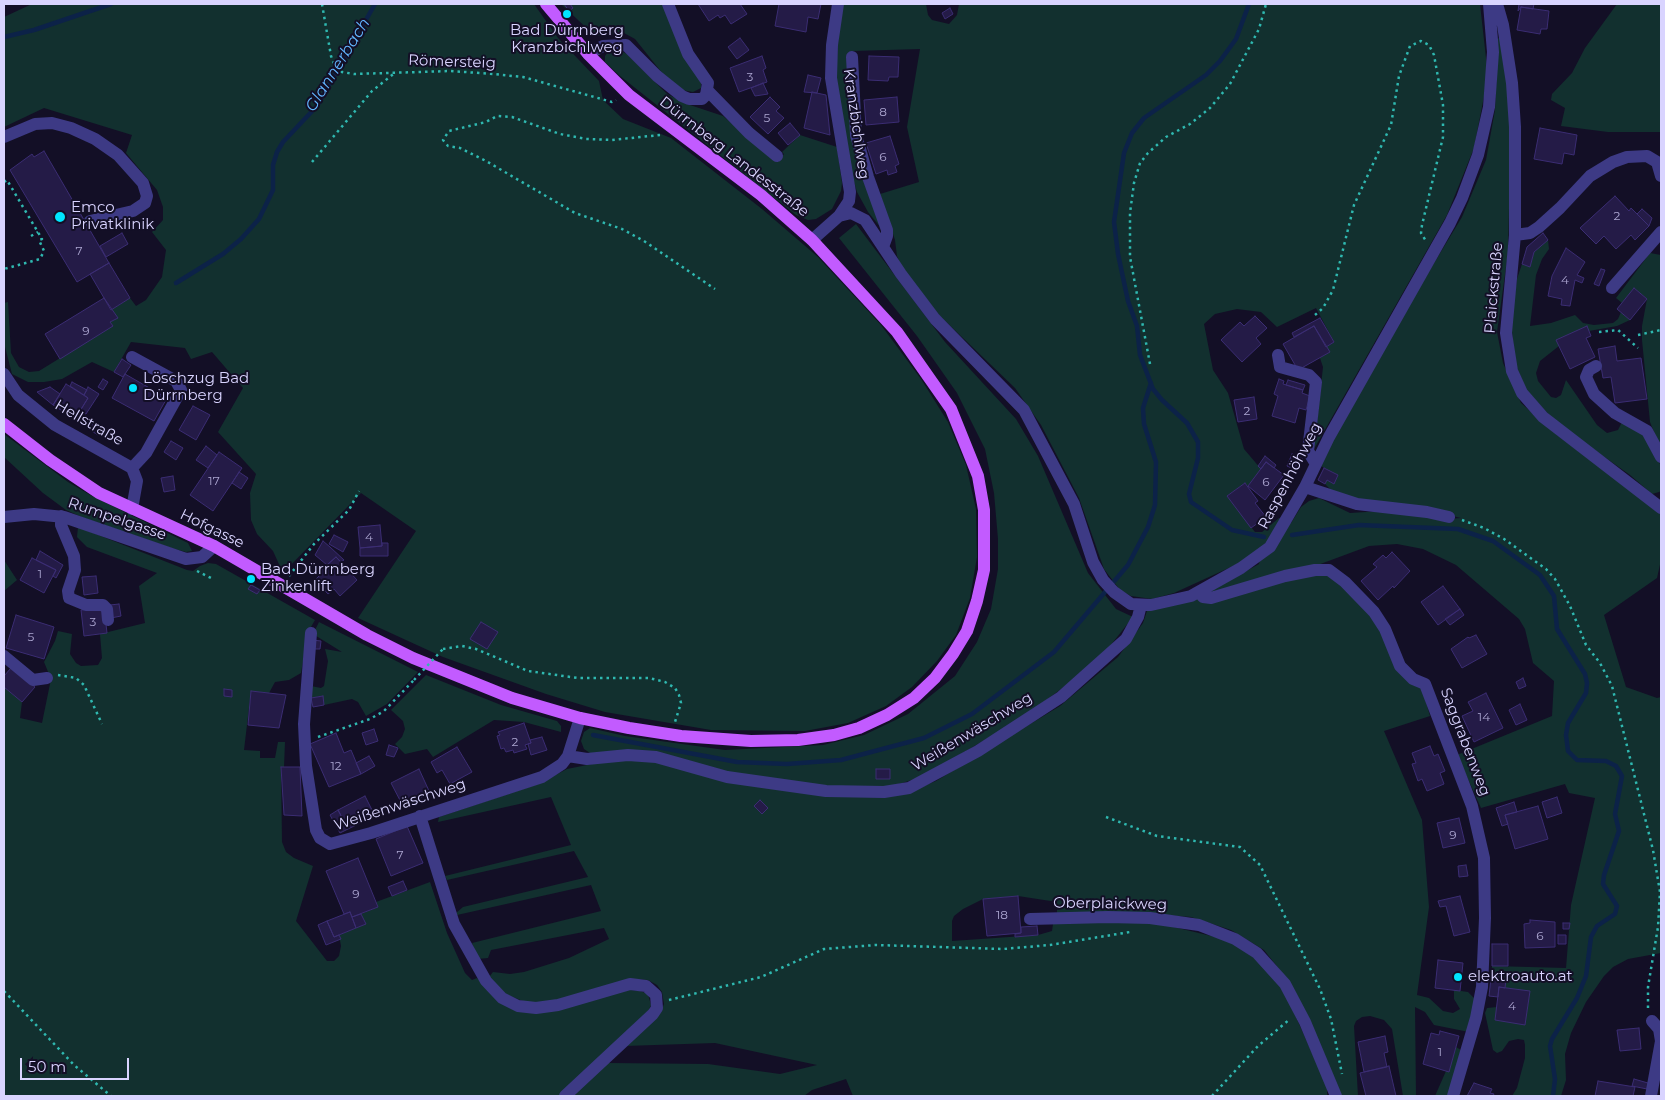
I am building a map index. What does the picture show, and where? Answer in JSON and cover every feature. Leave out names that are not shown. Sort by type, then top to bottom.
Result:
[{"type":"main road","name":"Dürrnberg Landesstraße","points":[[546,4],[588,54],[629,94],[761,195],[812,240],[897,332],[934,384],[954,418],[978,476],[984,510],[984,570],[978,601],[966,631],[953,654],[935,678],[914,698],[887,715],[859,728],[834,735],[798,740],[751,741],[667,734],[580,718]]},
{"type":"main road","name":"Hofgasse","points":[[4,424],[77,480],[132,509],[214,546],[367,635],[413,658],[512,698],[580,718]]},
{"type":"street","points":[[588,54],[603,46],[626,45],[657,76],[682,96],[696,100],[702,99],[708,92],[706,76],[688,54],[668,4]]},
{"type":"street","name":"Kranzbichlweg","points":[[838,4],[832,45],[831,78],[835,113],[849,186],[849,201],[839,216]]},
{"type":"street","name":"Raspenhöhweg","points":[[849,186],[865,220],[900,274],[935,319],[1024,410],[1074,504],[1093,562],[1103,580],[1114,592],[1131,604],[1164,603],[1199,592],[1241,568],[1270,547],[1436,248],[1462,198],[1485,130],[1498,32],[1489,4]]},
{"type":"street","name":"Plaickstraße","points":[[1497,4],[1498,32],[1512,83],[1515,127],[1515,235],[1506,333],[1508,360],[1522,393],[1562,433],[1661,508]]},
{"type":"street","points":[[852,57],[856,135],[865,170],[887,230],[883,247]]},
{"type":"street","points":[[708,92],[749,133],[777,156]]},
{"type":"street","points":[[4,137],[35,124],[52,123],[71,128],[95,139],[118,155],[143,183],[147,196],[145,203],[132,212],[90,221]]},
{"type":"street","points":[[1515,235],[1530,233],[1540,227],[1590,176],[1613,162],[1627,157],[1647,156],[1657,162],[1661,176]]},
{"type":"street","points":[[812,240],[839,216],[851,213],[865,220]]},
{"type":"street","points":[[1612,288],[1661,232]]},
{"type":"street","points":[[1278,355],[1280,367],[1309,375],[1316,382],[1308,451],[1316,464]]},
{"type":"street","points":[[132,356],[176,381],[181,390],[146,453],[132,468],[136,474],[137,489],[132,509]]},
{"type":"street","points":[[1596,366],[1589,370],[1586,377],[1594,394],[1615,414],[1647,430],[1661,457]]},
{"type":"street","name":"Hellstraße","points":[[4,374],[18,395],[55,425],[132,468]]},
{"type":"street","points":[[1305,487],[1357,504],[1427,512],[1448,517]]},
{"type":"street","name":"Rumpelgasse","points":[[4,517],[34,514],[61,516],[186,559],[202,557],[214,546]]},
{"type":"street","points":[[61,516],[61,525],[74,556],[75,570],[68,591],[69,598],[86,605],[103,605],[106,608],[108,620]]},
{"type":"street","name":"Saggrabenweg","points":[[1199,592],[1203,597],[1211,598],[1285,576],[1316,570],[1329,570],[1345,582],[1374,612],[1385,629],[1400,666],[1413,679],[1425,684],[1472,806],[1484,858],[1485,918],[1482,986],[1476,1018],[1452,1096]]},
{"type":"street","name":"Weißenwäschweg","points":[[310,633],[304,745],[311,806],[316,830],[320,838],[335,844],[542,777],[562,764],[568,756],[587,759],[628,755],[656,756],[727,777],[826,792],[884,792],[909,788],[978,751],[1062,697],[1126,639],[1138,617],[1141,605]]},
{"type":"street","points":[[4,656],[32,680],[47,678]]},
{"type":"street","points":[[568,756],[580,718]]},
{"type":"street","points":[[420,816],[454,924],[486,981],[502,998],[518,1006],[536,1008],[558,1005],[619,987],[639,984],[652,990],[658,1002],[653,1014],[565,1096]]},
{"type":"street","name":"Oberplaickweg","points":[[1030,919],[1134,918],[1178,922],[1213,929],[1247,946],[1267,962],[1285,984],[1300,1013],[1336,1096]]},
{"type":"street","points":[[1651,1096],[1661,1041],[1659,1029],[1652,1021]]},
{"type":"path","name":"Römersteig","points":[[322,4],[330,56],[335,66],[342,72],[354,74],[397,71],[451,71],[523,77],[612,102],[629,94]]},
{"type":"path","points":[[1150,364],[1130,257],[1130,213],[1134,183],[1140,163],[1166,137],[1190,124],[1210,108],[1230,84],[1258,29],[1266,4]]},
{"type":"path","points":[[1314,314],[1323,308],[1332,290],[1354,205],[1391,125],[1399,76],[1410,46],[1421,41],[1428,45],[1434,55],[1443,105],[1443,137],[1421,233],[1424,240],[1436,248]]},
{"type":"path","points":[[312,162],[372,91],[397,71]]},
{"type":"path","points":[[677,132],[612,140],[586,139],[560,134],[512,117],[497,116],[486,122],[450,132],[443,140],[448,146],[460,148],[486,161],[574,213],[622,229],[644,241],[715,289]]},
{"type":"path","points":[[4,182],[7,180],[38,232],[42,239],[39,240],[44,251],[40,259],[4,269]]},
{"type":"path","points":[[31,236],[38,232]]},
{"type":"path","points":[[1600,332],[1618,330],[1638,348]]},
{"type":"path","points":[[1638,335],[1661,330]]},
{"type":"path","points":[[283,586],[303,557],[349,510],[358,491]]},
{"type":"path","points":[[1448,517],[1484,528],[1526,553],[1555,579],[1570,606],[1586,645],[1607,675],[1625,737],[1659,885],[1660,909],[1648,1002],[1648,1010],[1652,1021]]},
{"type":"path","points":[[304,745],[325,734],[370,719],[384,712],[443,649],[462,646],[476,649],[528,671],[578,678],[649,678],[665,682],[675,688],[681,703],[676,720],[667,734]]},
{"type":"path","points":[[47,678],[66,674],[76,678],[91,695],[102,724]]},
{"type":"path","points":[[1106,817],[1157,836],[1240,847],[1260,865],[1320,988],[1331,1019],[1343,1079]]},
{"type":"path","points":[[658,1002],[761,977],[824,949],[876,945],[1003,949],[1050,946],[1132,932]]},
{"type":"path","points":[[4,991],[74,1064],[110,1096]]},
{"type":"path","points":[[1212,1096],[1275,1029],[1300,1013]]},
{"type":"green space","points":[[32,4],[534,4],[558,38],[599,81],[603,100],[623,119],[671,138],[762,209],[818,257],[881,325],[921,379],[948,422],[966,465],[976,509],[977,557],[970,598],[956,635],[937,661],[912,687],[886,706],[848,723],[805,731],[711,730],[605,712],[546,694],[443,657],[358,618],[416,531],[361,493],[283,573],[273,551],[257,534],[251,520],[250,493],[256,474],[218,432],[243,388],[212,352],[191,359],[185,348],[131,342],[114,372],[92,362],[62,379],[44,382],[28,382],[12,374],[4,343],[4,303],[8,302],[11,353],[19,367],[29,372],[39,371],[112,326],[110,322],[117,318],[111,310],[130,298],[136,306],[146,300],[162,277],[166,250],[152,232],[163,220],[163,207],[157,190],[126,153],[132,135],[44,108],[4,127],[4,17]]},
{"type":"green space","points":[[561,4],[664,4],[701,83],[701,88],[693,92],[682,90],[663,74],[635,39],[624,33],[595,36]]},
{"type":"green space","points":[[841,4],[926,4],[928,15],[932,20],[949,24],[957,15],[959,4],[1480,4],[1487,67],[1486,86],[1474,148],[1447,215],[1314,449],[1323,367],[1320,358],[1329,352],[1326,347],[1334,342],[1316,308],[1277,327],[1261,312],[1237,309],[1215,314],[1204,324],[1213,370],[1228,393],[1244,449],[1261,469],[1248,486],[1245,483],[1227,496],[1255,532],[1262,532],[1279,518],[1291,523],[1301,507],[1309,501],[1319,498],[1350,513],[1381,511],[1447,519],[1461,518],[1427,510],[1363,501],[1331,490],[1325,484],[1327,480],[1334,484],[1338,475],[1319,465],[1391,334],[1462,217],[1486,160],[1495,110],[1498,38],[1502,39],[1509,89],[1510,163],[1508,253],[1497,332],[1503,363],[1521,403],[1556,434],[1661,514],[1661,560],[1657,578],[1604,615],[1626,687],[1657,698],[1661,697],[1661,953],[1628,959],[1613,967],[1604,976],[1586,1002],[1571,1033],[1565,1054],[1566,1080],[1561,1096],[1512,1096],[1517,1088],[1525,1058],[1524,1040],[1509,1041],[1502,1051],[1497,1053],[1493,1050],[1485,1013],[1487,1008],[1497,1007],[1495,1020],[1525,1024],[1530,992],[1505,988],[1506,980],[1491,978],[1492,966],[1566,968],[1571,905],[1595,798],[1569,793],[1565,784],[1481,808],[1457,755],[1552,716],[1554,681],[1533,663],[1525,629],[1519,619],[1456,565],[1423,549],[1397,544],[1369,546],[1315,566],[1329,573],[1365,607],[1422,689],[1430,716],[1384,731],[1422,820],[1429,907],[1417,995],[1429,998],[1443,1011],[1453,1013],[1460,1009],[1454,999],[1454,990],[1468,992],[1475,999],[1469,1032],[1434,1025],[1425,1012],[1415,1007],[1416,1096],[1403,1096],[1392,1029],[1384,1020],[1370,1016],[1362,1017],[1356,1021],[1354,1026],[1358,1096],[1341,1096],[1291,984],[1264,950],[1231,930],[1191,917],[1135,913],[1057,914],[1057,902],[1018,896],[983,899],[954,916],[952,921],[952,941],[1038,935],[1052,931],[1053,924],[1100,921],[1157,923],[1228,940],[1259,961],[1285,992],[1327,1087],[1327,1096],[853,1096],[846,1079],[812,1090],[804,1096],[571,1096],[608,1063],[708,1064],[780,1074],[817,1065],[715,1043],[625,1046],[662,1009],[664,1004],[662,992],[657,985],[648,980],[632,979],[554,1001],[528,1003],[505,994],[489,977],[493,972],[510,974],[524,972],[569,958],[609,939],[604,928],[491,950],[488,958],[477,959],[472,943],[601,911],[591,885],[457,915],[456,913],[463,907],[588,877],[574,851],[447,880],[445,876],[571,845],[551,797],[438,822],[439,817],[538,784],[567,769],[602,762],[651,759],[691,771],[902,795],[936,781],[1060,706],[1118,657],[1143,623],[1147,611],[1221,585],[1259,564],[1261,548],[1244,561],[1174,593],[1152,599],[1131,596],[1120,590],[1104,569],[1079,498],[1041,425],[1015,388],[939,315],[901,266],[897,256],[895,240],[880,194],[919,182],[907,127],[920,49],[853,51],[847,63],[851,127],[881,228],[868,212],[857,192],[849,166],[835,83]]},
{"type":"green space","points":[[1617,4],[1661,4],[1661,132],[1608,132],[1561,126],[1565,108],[1551,100],[1552,94],[1572,73],[1585,48]]},
{"type":"green space","points":[[619,50],[627,54],[667,94],[687,104],[723,116],[778,162],[784,154],[782,152],[800,135],[837,147],[842,183],[841,191],[832,209],[816,219],[808,220],[796,215],[620,76],[605,62],[605,56],[608,52]]},
{"type":"green space","points":[[856,224],[945,342],[1016,419],[1038,456],[1088,573],[1116,609],[1133,617],[1110,646],[1073,680],[1025,716],[924,776],[893,786],[826,786],[590,753],[584,749],[581,741],[584,732],[590,728],[625,736],[725,750],[823,745],[864,735],[908,714],[955,676],[977,642],[991,609],[998,569],[998,539],[994,493],[985,449],[957,393],[917,336],[839,238]]},
{"type":"green space","points":[[1548,240],[1549,249],[1542,259],[1536,275],[1530,326],[1551,323],[1575,315],[1583,323],[1594,325],[1613,323],[1618,319],[1621,312],[1630,320],[1617,326],[1589,331],[1559,346],[1540,361],[1536,373],[1538,381],[1551,397],[1556,398],[1561,395],[1566,380],[1597,425],[1607,433],[1618,430],[1622,422],[1642,433],[1655,450],[1661,467],[1661,491],[1659,492],[1652,494],[1630,475],[1579,439],[1553,419],[1526,390],[1515,363],[1511,321],[1517,279],[1522,264],[1530,267],[1534,252]]},
{"type":"green space","points":[[1650,253],[1661,255],[1661,450],[1650,422],[1642,340],[1642,326],[1647,299],[1634,288],[1622,303],[1616,298]]},
{"type":"green space","points":[[4,434],[68,482],[92,496],[188,543],[192,551],[186,552],[171,548],[66,510],[43,493],[4,457]]},
{"type":"green space","points":[[78,527],[187,570],[193,571],[208,563],[216,564],[315,620],[308,632],[301,673],[289,680],[275,682],[269,693],[251,691],[244,750],[260,751],[260,758],[275,758],[278,742],[285,742],[284,767],[281,767],[282,842],[286,852],[294,858],[313,866],[296,921],[327,961],[334,961],[339,956],[341,946],[339,935],[365,924],[361,914],[378,907],[376,902],[430,882],[447,933],[465,973],[472,980],[477,978],[500,1002],[511,1008],[623,989],[648,994],[651,1005],[649,1010],[559,1096],[4,1096],[4,687],[22,702],[20,718],[42,723],[51,679],[44,662],[58,631],[72,634],[70,654],[76,663],[81,666],[98,665],[102,658],[100,634],[145,623],[139,586],[157,573],[87,547],[77,537]]},
{"type":"green space","points":[[4,560],[17,580],[4,591]]},
{"type":"green space","points":[[319,622],[418,672],[387,704],[366,716],[358,702],[352,699],[324,705],[322,696],[311,698],[311,686],[321,688],[324,686],[328,661],[325,649],[342,652],[313,634]]},
{"type":"green space","points":[[426,675],[501,705],[557,721],[561,726],[561,732],[524,722],[494,720],[433,757],[427,749],[405,754],[395,744],[402,737],[405,729],[403,721],[391,710]]},
{"type":"green space","points":[[1456,1047],[1461,1050],[1448,1096],[1435,1096],[1446,1071],[1449,1071]]},
{"type":"building","points":[[564,4],[570,4],[573,8],[569,11]]},
{"type":"building","points":[[698,4],[740,4],[747,14],[731,24],[725,15],[720,18],[718,15],[709,21]]},
{"type":"building","points":[[779,4],[821,4],[818,19],[808,17],[806,32],[775,26]]},
{"type":"building","points":[[1519,4],[1534,4],[1533,9],[1521,7],[1518,11]]},
{"type":"building","points":[[1521,7],[1549,11],[1547,29],[1541,29],[1540,34],[1517,30]]},
{"type":"building","points":[[950,8],[953,14],[945,19],[942,13]]},
{"type":"building","points":[[740,38],[749,50],[737,59],[728,47]]},
{"type":"building","points":[[762,56],[766,68],[763,70],[767,82],[739,92],[730,68]]},
{"type":"building","points":[[869,56],[899,57],[898,77],[889,77],[888,81],[868,80]]},
{"type":"building","points":[[808,75],[821,78],[817,93],[804,92]]},
{"type":"building","points":[[763,83],[768,94],[755,96],[751,88]]},
{"type":"building","points":[[812,92],[826,95],[830,135],[804,128]]},
{"type":"building","points":[[770,97],[780,107],[776,111],[784,118],[768,134],[750,117]]},
{"type":"building","points":[[897,97],[899,122],[866,125],[864,100]]},
{"type":"building","points":[[790,123],[800,135],[788,145],[778,133]]},
{"type":"building","points":[[1540,128],[1577,135],[1574,155],[1564,153],[1562,164],[1534,159]]},
{"type":"building","points":[[890,136],[899,164],[895,166],[897,172],[888,175],[887,170],[876,174],[866,143]]},
{"type":"building","name":"Emco Privatklinik","points":[[44,151],[109,263],[77,282],[10,170],[32,154],[34,157]]},
{"type":"building","points":[[1615,196],[1629,211],[1631,208],[1649,226],[1635,240],[1631,235],[1616,249],[1604,236],[1596,244],[1580,228]]},
{"type":"building","points":[[1642,209],[1652,218],[1649,226],[1637,214]]},
{"type":"building","points":[[122,233],[128,244],[106,257],[100,246]]},
{"type":"building","points":[[1543,233],[1548,240],[1534,252],[1530,267],[1522,264],[1527,247]]},
{"type":"building","points":[[1566,248],[1585,262],[1577,275],[1584,278],[1582,283],[1575,280],[1570,306],[1561,305],[1562,299],[1548,296],[1552,276]]},
{"type":"building","points":[[109,263],[130,298],[111,310],[90,274]]},
{"type":"building","points":[[1601,269],[1605,270],[1599,286],[1594,284]]},
{"type":"building","points":[[1634,288],[1647,299],[1630,320],[1617,309]]},
{"type":"building","points":[[104,298],[118,318],[110,322],[113,326],[60,359],[45,334]]},
{"type":"building","points":[[1255,316],[1267,328],[1256,338],[1261,344],[1242,362],[1221,340],[1240,322],[1244,326]]},
{"type":"building","points":[[1320,318],[1334,342],[1326,347],[1314,326],[1294,337],[1292,333]]},
{"type":"building","points":[[1314,326],[1330,352],[1298,370],[1283,344]]},
{"type":"building","points":[[1587,326],[1591,336],[1586,338],[1595,357],[1570,369],[1556,340]]},
{"type":"building","points":[[1615,346],[1617,361],[1641,358],[1647,399],[1615,403],[1611,377],[1603,378],[1598,349]]},
{"type":"building","points":[[122,359],[131,365],[123,377],[114,372]]},
{"type":"building","name":"Löschzug Bad Dürrnberg","points":[[125,374],[167,398],[154,421],[112,398]]},
{"type":"building","points":[[103,379],[108,382],[103,390],[98,387]]},
{"type":"building","points":[[1279,379],[1284,381],[1283,384],[1303,390],[1302,393],[1310,396],[1306,410],[1299,408],[1295,423],[1272,416],[1278,396],[1274,394]]},
{"type":"building","points":[[1288,380],[1305,385],[1303,390],[1286,385]]},
{"type":"building","points":[[72,382],[87,390],[84,395],[70,386]]},
{"type":"building","points":[[66,384],[88,398],[75,419],[53,405]]},
{"type":"building","points":[[50,387],[60,394],[53,405],[37,392]]},
{"type":"building","points":[[88,387],[99,394],[86,414],[80,411],[88,398],[84,395]]},
{"type":"building","points":[[1254,397],[1257,419],[1238,422],[1234,400]]},
{"type":"building","points":[[193,406],[210,415],[196,440],[179,430]]},
{"type":"building","points":[[94,422],[103,427],[98,435],[90,430]]},
{"type":"building","points":[[171,441],[183,448],[176,460],[164,452]]},
{"type":"building","points":[[206,446],[217,455],[208,468],[196,460]]},
{"type":"building","points":[[219,452],[242,468],[213,511],[190,495]]},
{"type":"building","points":[[1292,454],[1303,459],[1298,471],[1287,466]]},
{"type":"building","points":[[1265,456],[1276,465],[1274,468],[1266,462],[1261,469],[1258,466]]},
{"type":"building","points":[[1266,462],[1284,475],[1265,500],[1248,486]]},
{"type":"building","points":[[1324,468],[1338,475],[1334,484],[1327,480],[1325,484],[1318,480]]},
{"type":"building","points":[[239,472],[248,478],[241,489],[232,483]]},
{"type":"building","points":[[173,476],[175,490],[164,492],[161,478]]},
{"type":"building","points":[[1245,483],[1258,501],[1255,503],[1266,517],[1251,528],[1227,496]]},
{"type":"building","points":[[380,525],[382,546],[360,548],[358,527]]},
{"type":"building","points":[[334,535],[348,542],[343,552],[329,544]]},
{"type":"building","points":[[323,541],[344,560],[341,562],[336,557],[327,565],[315,555]]},
{"type":"building","points":[[382,543],[388,543],[388,556],[360,556],[360,548],[382,546]]},
{"type":"building","points":[[40,551],[63,565],[56,578],[53,576],[56,570],[36,560]]},
{"type":"building","points":[[1392,552],[1410,571],[1394,588],[1393,586],[1378,600],[1361,581],[1377,567],[1373,564],[1383,555],[1386,558]]},
{"type":"building","points":[[336,557],[357,580],[340,596],[334,589],[328,594],[315,580],[321,574],[319,572]]},
{"type":"building","points":[[32,558],[56,570],[44,593],[20,580]]},
{"type":"building","points":[[96,576],[98,593],[84,595],[82,577]]},
{"type":"building","points":[[251,585],[260,590],[257,594],[248,589]]},
{"type":"building","points":[[1443,586],[1460,609],[1438,625],[1421,602]]},
{"type":"building","points":[[119,604],[121,616],[111,618],[110,605]]},
{"type":"building","points":[[104,607],[107,633],[84,636],[81,610]]},
{"type":"building","points":[[1460,609],[1464,615],[1450,625],[1445,619]]},
{"type":"building","points":[[16,615],[54,627],[44,659],[6,648]]},
{"type":"building","points":[[481,622],[498,632],[487,649],[470,639]]},
{"type":"building","points":[[1476,635],[1487,654],[1462,668],[1451,649],[1468,637]]},
{"type":"building","points":[[312,640],[321,641],[320,649],[312,649]]},
{"type":"building","points":[[11,668],[35,687],[22,702],[4,687],[4,676]]},
{"type":"building","points":[[1523,678],[1526,686],[1519,689],[1516,682]]},
{"type":"building","points":[[224,689],[232,690],[232,697],[224,696]]},
{"type":"building","points":[[251,691],[286,695],[279,728],[248,725]]},
{"type":"building","points":[[1486,693],[1503,728],[1474,742],[1462,716],[1473,711],[1468,702]]},
{"type":"building","points":[[323,696],[324,705],[313,707],[311,698]]},
{"type":"building","points":[[1520,704],[1527,720],[1516,725],[1509,710]]},
{"type":"building","points":[[524,723],[531,743],[525,745],[527,749],[514,753],[513,750],[506,752],[504,748],[501,749],[497,736],[500,735],[498,732]]},
{"type":"building","points":[[374,729],[378,741],[366,745],[362,733]]},
{"type":"building","points":[[336,733],[344,753],[351,750],[361,774],[329,787],[310,744]]},
{"type":"building","points":[[542,737],[547,750],[531,755],[528,744],[531,743],[530,740]]},
{"type":"building","points":[[389,745],[398,748],[394,757],[386,755]]},
{"type":"building","points":[[1430,746],[1434,756],[1438,754],[1445,771],[1440,773],[1444,784],[1427,791],[1422,779],[1418,781],[1412,764],[1416,763],[1412,753]]},
{"type":"building","points":[[457,747],[472,772],[450,784],[442,770],[437,773],[431,762]]},
{"type":"building","points":[[369,756],[375,766],[361,774],[356,763]]},
{"type":"building","points":[[281,767],[300,767],[302,816],[284,815]]},
{"type":"building","points":[[419,769],[430,793],[403,806],[391,783]]},
{"type":"building","points":[[876,769],[890,769],[890,779],[876,779]]},
{"type":"building","points":[[365,796],[375,816],[348,829],[338,810]]},
{"type":"building","points":[[1557,797],[1562,813],[1547,818],[1542,802]]},
{"type":"building","points":[[760,800],[768,808],[762,814],[754,806]]},
{"type":"building","points":[[1514,802],[1517,812],[1505,815],[1508,824],[1502,826],[1496,808]]},
{"type":"building","points":[[1538,806],[1548,839],[1515,849],[1505,815]]},
{"type":"building","points":[[338,810],[348,829],[340,833],[330,815]]},
{"type":"building","points":[[1459,818],[1465,843],[1443,848],[1437,823]]},
{"type":"building","points":[[407,826],[423,863],[391,876],[376,839]]},
{"type":"building","points":[[358,858],[378,907],[352,917],[350,912],[344,914],[326,871]]},
{"type":"building","points":[[1466,865],[1468,876],[1459,877],[1458,866]]},
{"type":"building","points":[[403,881],[407,890],[392,896],[388,887]]},
{"type":"building","points":[[1018,896],[1021,933],[987,936],[983,899]]},
{"type":"building","points":[[1460,896],[1470,932],[1454,936],[1446,906],[1440,907],[1438,901]]},
{"type":"building","points":[[350,912],[356,928],[334,937],[327,921]]},
{"type":"building","points":[[361,914],[366,924],[356,928],[352,917]]},
{"type":"building","points":[[1530,920],[1555,922],[1555,947],[1525,948],[1524,924],[1530,923]]},
{"type":"building","points":[[327,921],[334,937],[339,935],[341,939],[326,945],[318,925]]},
{"type":"building","points":[[1563,923],[1570,923],[1569,929],[1563,929]]},
{"type":"building","points":[[1037,926],[1038,935],[1015,937],[1015,934],[1021,933],[1021,927]]},
{"type":"building","points":[[1558,935],[1566,935],[1566,944],[1558,944]]},
{"type":"building","points":[[1492,944],[1508,944],[1508,966],[1492,966]]},
{"type":"building","points":[[1438,960],[1463,963],[1460,991],[1435,988]]},
{"type":"building","points":[[1491,978],[1506,980],[1505,988],[1499,987],[1498,997],[1489,996]]},
{"type":"building","points":[[1499,987],[1530,991],[1525,1025],[1495,1020]]},
{"type":"building","points":[[1639,1028],[1641,1049],[1620,1051],[1617,1030]]},
{"type":"building","points":[[1440,1031],[1459,1036],[1449,1072],[1423,1064],[1431,1033],[1439,1035]]},
{"type":"building","points":[[1385,1036],[1388,1052],[1384,1053],[1387,1067],[1364,1072],[1358,1042]]},
{"type":"building","points":[[1389,1066],[1396,1096],[1366,1096],[1360,1073]]},
{"type":"building","points":[[1634,1079],[1648,1083],[1647,1089],[1632,1086]]},
{"type":"building","points":[[1598,1081],[1635,1087],[1633,1096],[1595,1096]]},
{"type":"building","points":[[1474,1083],[1492,1089],[1490,1093],[1494,1094],[1493,1096],[1467,1096]]},
{"type":"waterway","points":[[4,37],[34,30],[111,4]]},
{"type":"waterway","name":"Glannerbach","points":[[176,283],[223,254],[241,239],[259,219],[273,190],[273,165],[277,152],[283,142],[317,106],[375,4]]},
{"type":"waterway","points":[[1249,4],[1236,39],[1220,61],[1206,75],[1144,118],[1132,133],[1124,153],[1114,222],[1118,254],[1128,301],[1137,326],[1140,355],[1153,389],[1187,423],[1198,442],[1198,458],[1189,494],[1191,502],[1232,530],[1264,537]]},
{"type":"waterway","points":[[593,735],[737,762],[787,764],[841,760],[924,738],[972,714],[1054,652],[1128,565],[1148,527],[1155,505],[1156,462],[1144,424],[1143,408],[1151,383]]},
{"type":"waterway","points":[[1292,535],[1359,525],[1458,529],[1493,541],[1540,575],[1554,596],[1557,629],[1585,674],[1587,683],[1586,693],[1568,723],[1566,735],[1568,751],[1577,760],[1606,761],[1616,766],[1622,776],[1615,814],[1619,831],[1604,875],[1603,884],[1617,906],[1615,914],[1597,926],[1591,937],[1586,976],[1577,998],[1552,1039],[1550,1046],[1555,1079],[1553,1096]]},
{"type":"place","name":"Bad Dürrnberg Kranzbichlweg","points":[[567,14]]},
{"type":"place","name":"Emco Privatklinik","points":[[60,217]]},
{"type":"place","name":"Löschzug Bad Dürrnberg","points":[[133,388]]},
{"type":"place","name":"Bad Dürrnberg Zinkenlift","points":[[251,579]]},
{"type":"place","name":"elektroauto.at","points":[[1458,977]]}]
